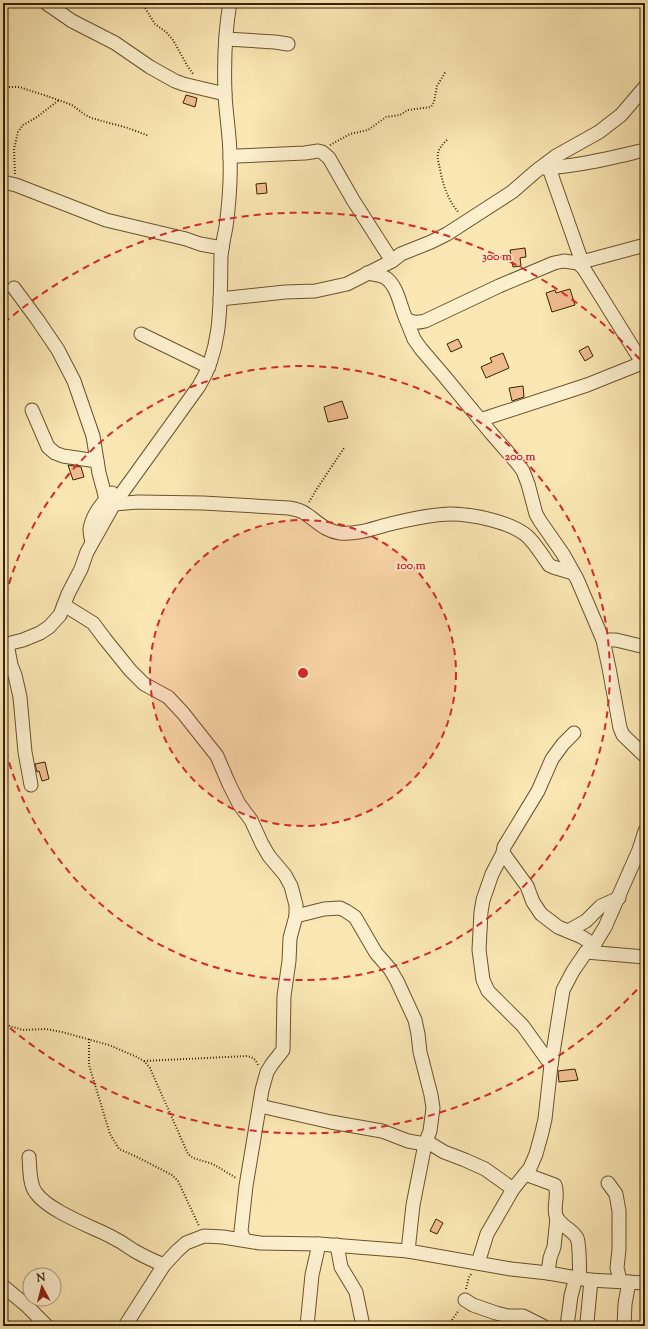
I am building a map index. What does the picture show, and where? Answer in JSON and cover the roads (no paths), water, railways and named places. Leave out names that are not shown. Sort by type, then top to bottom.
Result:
[{"type":"street","points":[[46,3],[72,21],[115,43],[164,75],[184,84],[225,94]]},
{"type":"street","points":[[31,785],[25,752],[20,697],[15,675],[5,645],[32,636],[49,627],[60,614],[110,501],[127,487],[139,468],[199,386],[212,359],[220,316],[222,248],[228,210],[230,158],[225,94],[227,17],[230,3]]},
{"type":"street","points":[[226,39],[288,44]]},
{"type":"street","points":[[220,299],[285,292],[315,291],[347,284],[392,261],[401,254],[447,234],[512,192],[544,168],[556,156],[599,132],[631,104],[645,87]]},
{"type":"street","points":[[544,168],[593,162],[645,150]]},
{"type":"street","points":[[230,158],[237,156],[322,152],[329,158],[353,200],[392,261]]},
{"type":"street","points":[[480,420],[644,365],[580,263],[544,168]]},
{"type":"street","points":[[9,184],[106,220],[186,239],[200,244],[222,248]]},
{"type":"street","points":[[406,319],[412,322],[425,321],[499,286],[554,263],[564,261],[580,263],[645,245]]},
{"type":"street","points":[[367,273],[386,278],[393,286],[414,339],[421,349],[518,464],[528,484],[536,514],[563,554],[603,640],[620,728],[623,735],[645,756]]},
{"type":"street","points":[[14,288],[37,318],[68,368],[74,381],[93,436],[97,461],[110,501]]},
{"type":"street","points":[[141,334],[178,354],[209,367]]},
{"type":"street","points":[[32,410],[48,447],[63,456],[97,461]]},
{"type":"street","points":[[110,501],[203,503],[260,506],[296,510],[306,514],[325,529],[341,533],[355,533],[393,523],[451,514],[470,516],[504,523],[514,527],[527,536],[549,565],[573,573]]},
{"type":"street","points":[[64,606],[93,623],[130,670],[144,684],[168,696],[217,756],[229,784],[251,820],[262,844],[288,879],[296,905],[296,916],[290,938],[289,961],[284,996],[282,1050],[267,1072],[262,1090],[246,1186],[241,1231],[244,1240]]},
{"type":"street","points":[[603,640],[616,640],[645,647]]},
{"type":"street","points":[[551,1065],[523,1026],[488,991],[483,980],[479,950],[481,912],[483,900],[492,874],[503,853],[504,847],[538,791],[552,759],[563,744],[574,733]]},
{"type":"street","points":[[478,1263],[487,1234],[514,1190],[530,1168],[536,1154],[542,1132],[548,1096],[551,1065],[563,990],[573,971],[605,927],[639,850],[645,831]]},
{"type":"street","points":[[503,853],[527,886],[533,902],[541,914],[558,927],[582,937],[590,949],[645,956]]},
{"type":"street","points":[[568,931],[586,921],[601,906],[619,898]]},
{"type":"street","points":[[296,916],[324,909],[340,908],[355,917],[376,953],[397,981],[414,1020],[433,1108],[432,1123],[425,1143],[413,1205],[408,1251]]},
{"type":"street","points":[[260,1106],[331,1122],[382,1131],[408,1141],[425,1143],[485,1169],[514,1190]]},
{"type":"street","points":[[29,1158],[33,1187],[36,1193],[43,1200],[66,1215],[110,1236],[164,1265]]},
{"type":"street","points":[[525,1174],[555,1185],[555,1214],[559,1221],[578,1239],[579,1263],[587,1322]]},
{"type":"street","points":[[608,1182],[616,1194],[619,1211],[619,1249],[617,1268],[625,1281],[624,1326]]},
{"type":"street","points":[[548,1273],[548,1266],[554,1247],[557,1218]]},
{"type":"street","points":[[125,1326],[164,1265],[186,1243],[204,1236],[260,1243],[319,1244],[408,1251],[511,1269],[582,1278],[645,1283]]},
{"type":"street","points":[[307,1326],[312,1275],[319,1244]]},
{"type":"street","points":[[337,1245],[340,1268],[356,1292],[364,1326]]},
{"type":"street","points":[[568,1326],[571,1296],[582,1278]]},
{"type":"street","points":[[3,1286],[27,1306],[47,1326]]},
{"type":"street","points":[[465,1300],[473,1305],[496,1313],[508,1316],[523,1316],[543,1326]]}]
